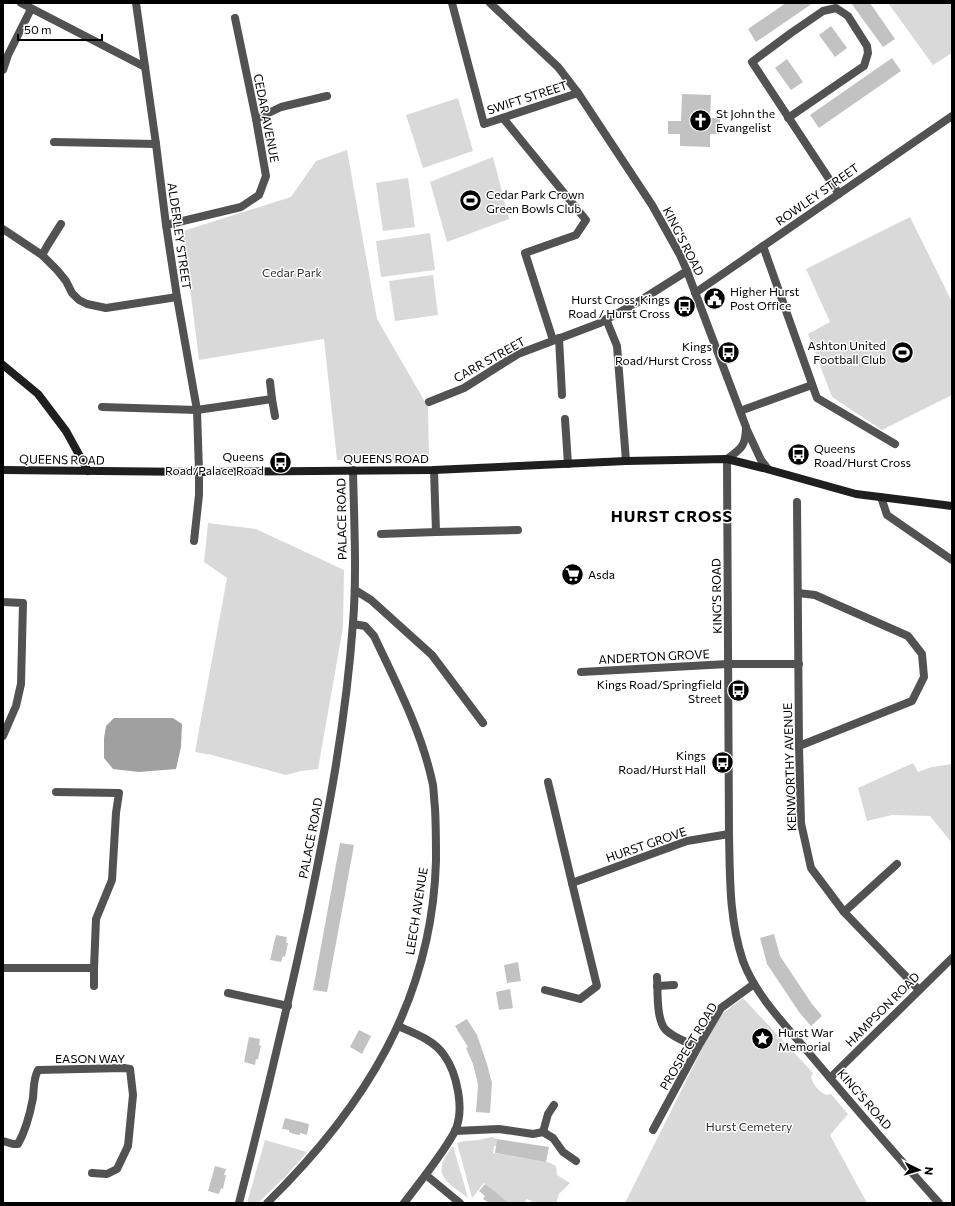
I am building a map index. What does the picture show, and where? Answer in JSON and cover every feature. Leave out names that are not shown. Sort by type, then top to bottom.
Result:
[{"type":"main road","points":[[3,364],[38,394],[66,431],[88,471]]},
{"type":"main road","name":"QUEENS ROAD","points":[[3,470],[199,472],[434,470],[626,461],[726,459],[768,469],[856,494],[952,506]]},
{"type":"street","points":[[21,3],[145,67]]},
{"type":"street","name":"ALDERLEY STREET","points":[[136,3],[166,225],[197,410],[199,495],[194,541]]},
{"type":"street","name":"SWIFT STREET","points":[[452,3],[484,124],[578,93]]},
{"type":"street","name":"KING'S ROAD","points":[[490,3],[558,67],[578,93],[652,205],[680,255],[696,293],[746,427],[761,460],[768,469]]},
{"type":"street","points":[[788,118],[864,66],[868,53],[868,46],[848,16],[836,8],[823,11],[752,62],[788,118],[839,194]]},
{"type":"street","points":[[3,70],[8,55],[31,9]]},
{"type":"street","name":"CEDAR AVENUE","points":[[166,225],[241,207],[259,195],[266,176],[235,18]]},
{"type":"street","points":[[256,119],[281,107],[327,96]]},
{"type":"street","name":"ROWLEY STREET","points":[[696,293],[952,116]]},
{"type":"street","points":[[503,118],[586,220],[576,234],[525,253],[556,339],[562,395]]},
{"type":"street","points":[[54,142],[156,144]]},
{"type":"street","points":[[42,255],[61,224]]},
{"type":"street","points":[[3,229],[42,255],[66,281],[72,293],[79,300],[87,304],[106,308],[177,297]]},
{"type":"street","points":[[763,246],[817,398],[895,444]]},
{"type":"street","name":"CARR STREET","points":[[429,402],[464,388],[518,354],[600,323],[638,302],[687,271]]},
{"type":"street","points":[[606,319],[617,346],[626,461]]},
{"type":"street","points":[[270,382],[276,416]]},
{"type":"street","points":[[740,410],[812,385]]},
{"type":"street","points":[[102,407],[197,410],[272,399]]},
{"type":"street","points":[[565,419],[568,464]]},
{"type":"street","points":[[726,459],[742,447],[746,436],[746,427]]},
{"type":"street","name":"KING'S ROAD","points":[[726,459],[730,892],[734,929],[743,961],[754,984],[770,1006],[830,1078],[939,1203]]},
{"type":"street","name":"PALACE ROAD","points":[[239,1203],[288,1006],[323,838],[342,729],[353,624],[353,470]]},
{"type":"street","points":[[434,470],[436,532]]},
{"type":"street","points":[[881,497],[887,515],[952,560]]},
{"type":"street","name":"KENWORTHY AVENUE","points":[[798,502],[799,746],[801,823],[811,868],[844,912],[919,990]]},
{"type":"street","points":[[380,534],[518,530]]},
{"type":"street","points":[[354,590],[371,600],[432,655],[483,723]]},
{"type":"street","points":[[798,594],[815,595],[908,636],[922,654],[924,677],[912,701],[799,746]]},
{"type":"street","points":[[3,602],[23,603],[20,684],[16,706],[3,736]]},
{"type":"street","name":"LEECH AVENUE","points":[[267,1203],[292,1178],[336,1126],[359,1095],[380,1061],[398,1026],[410,998],[420,966],[429,924],[435,881],[437,834],[433,787],[424,750],[410,712],[374,636],[364,626],[353,624]]},
{"type":"street","name":"ANDERTON GROVE","points":[[581,672],[728,664],[799,664]]},
{"type":"street","points":[[545,990],[580,999],[597,986],[548,782]]},
{"type":"street","points":[[56,792],[119,793],[116,813],[112,880],[96,919],[94,986]]},
{"type":"street","name":"HURST GROVE","points":[[572,882],[686,841],[729,834]]},
{"type":"street","points":[[844,912],[897,864]]},
{"type":"street","name":"HAMPSON ROAD","points":[[830,1078],[919,990],[950,964]]},
{"type":"street","points":[[3,968],[94,968]]},
{"type":"street","points":[[657,977],[659,1011],[661,1021],[665,1029],[671,1034],[698,1047]]},
{"type":"street","name":"PROSPECT ROAD","points":[[653,1130],[721,1008],[754,984]]},
{"type":"street","points":[[657,986],[674,985]]},
{"type":"street","points":[[228,993],[288,1006]]},
{"type":"street","points":[[398,1026],[425,1038],[444,1054],[452,1069],[460,1098],[459,1122],[455,1131],[426,1176],[404,1203]]},
{"type":"street","name":"EASON WAY","points":[[3,1141],[18,1144],[22,1136],[29,1118],[33,1097],[34,1080],[38,1070],[130,1068],[133,1095],[128,1146],[117,1169],[107,1174],[92,1173]]},
{"type":"street","points":[[543,1132],[548,1114],[554,1105]]},
{"type":"street","points":[[455,1131],[499,1129],[533,1134],[543,1132],[552,1138],[563,1152],[576,1161]]},
{"type":"street","points":[[426,1176],[460,1203]]},
{"type":"green space","points":[[888,3],[952,3],[952,53],[933,65]]},
{"type":"green space","points":[[458,98],[473,151],[423,168],[406,115]]},
{"type":"green space","name":"Cedar Park","points":[[347,150],[377,319],[428,407],[429,460],[337,460],[324,339],[199,360],[183,231],[291,197],[316,161]]},
{"type":"green space","name":"Cedar Park Crown Green Bowls Club","points":[[493,157],[509,219],[447,242],[430,182]]},
{"type":"green space","points":[[408,178],[415,227],[383,231],[376,183]]},
{"type":"green space","name":"Ashton United Football Club","points":[[910,217],[952,302],[952,395],[882,430],[832,397],[808,334],[830,322],[806,269]]},
{"type":"green space","points":[[430,233],[435,270],[381,277],[376,241]]},
{"type":"green space","points":[[433,275],[438,315],[395,321],[389,281]]},
{"type":"green space","points":[[208,523],[256,529],[344,570],[343,627],[318,769],[286,775],[212,755],[195,752],[227,578],[204,562]]},
{"type":"green space","points":[[913,763],[918,772],[932,767],[952,764],[952,843],[930,816],[892,815],[867,821],[858,788]]},
{"type":"green space","name":"Hurst Cemetery","points":[[743,998],[813,1073],[811,1077],[817,1088],[826,1095],[831,1094],[848,1114],[830,1135],[867,1203],[625,1203],[718,1017]]},
{"type":"green space","points":[[492,1137],[497,1139],[493,1153],[548,1162],[556,1166],[557,1175],[570,1183],[559,1194],[556,1203],[535,1203],[527,1199],[524,1203],[509,1203],[484,1183],[472,1198],[457,1143]]},
{"type":"green space","points":[[265,1140],[307,1152],[287,1175],[258,1203],[247,1203]]},
{"type":"green space","points":[[453,1146],[468,1198],[443,1176],[442,1164]]},
{"type":"shaded area","points":[[114,718],[173,718],[182,724],[181,747],[176,769],[139,772],[113,769],[104,758],[104,738],[106,726]]},
{"type":"building","points":[[786,3],[813,3],[756,42],[748,29]]},
{"type":"building","points":[[851,3],[870,3],[895,39],[883,47]]},
{"type":"building","points":[[831,26],[847,48],[835,57],[819,35]]},
{"type":"building","points":[[892,58],[901,71],[819,128],[810,115]]},
{"type":"building","points":[[787,59],[803,82],[791,90],[775,68]]},
{"type":"building","name":"St John the Evangelist","points":[[682,94],[711,95],[710,118],[720,118],[720,134],[710,134],[710,147],[680,146],[680,134],[668,134],[668,121],[681,121]]},
{"type":"building","points":[[340,843],[354,845],[327,992],[313,990]]},
{"type":"building","points":[[774,934],[780,956],[812,1004],[822,1016],[811,1026],[799,1012],[767,964],[760,938]]},
{"type":"building","points":[[276,935],[287,937],[286,943],[288,943],[285,957],[283,956],[281,962],[270,960]]},
{"type":"building","points":[[518,962],[521,981],[507,983],[504,965]]},
{"type":"building","points":[[510,989],[513,1008],[499,1010],[496,992]]},
{"type":"building","points":[[467,1019],[477,1035],[492,1083],[490,1113],[476,1112],[477,1080],[473,1064],[466,1048],[468,1047],[455,1026]]},
{"type":"building","points":[[359,1030],[371,1036],[362,1054],[350,1047]]},
{"type":"building","points":[[249,1037],[260,1039],[259,1045],[261,1046],[255,1065],[244,1062]]},
{"type":"building","points":[[285,1118],[309,1124],[307,1135],[300,1133],[300,1135],[294,1134],[289,1132],[289,1130],[282,1129]]},
{"type":"building","points":[[497,1139],[549,1147],[546,1162],[495,1153]]},
{"type":"building","points":[[215,1166],[226,1169],[223,1189],[221,1188],[219,1194],[208,1191]]},
{"type":"building","points":[[485,1184],[509,1203],[489,1203],[483,1199],[485,1196],[479,1191]]},
{"type":"place","name":"St John the Evangelist","points":[[701,120]]},
{"type":"place","name":"Cedar Park Crown Green Bowls Club","points":[[470,201]]},
{"type":"place","name":"Higher Hurst Post Office","points":[[714,298]]},
{"type":"place","name":"Hurst Cross, Kings Road / Hurst Cross","points":[[685,306]]},
{"type":"place","name":"Ashton United Football Club","points":[[902,352]]},
{"type":"place","name":"Kings Road/Hurst Cross","points":[[728,353]]},
{"type":"place","name":"Queens Road/Hurst Cross","points":[[799,455]]},
{"type":"place","name":"Queens Road/Palace Road","points":[[280,463]]},
{"type":"place","name":"Asda","points":[[573,574]]},
{"type":"place","name":"Kings Road/Springfield Street","points":[[738,691]]},
{"type":"place","name":"Kings Road/Hurst Hall","points":[[722,762]]},
{"type":"place","name":"Hurst War Memorial","points":[[763,1039]]},
{"type":"district","name":"HURST CROSS","points":[[672,515]]}]
